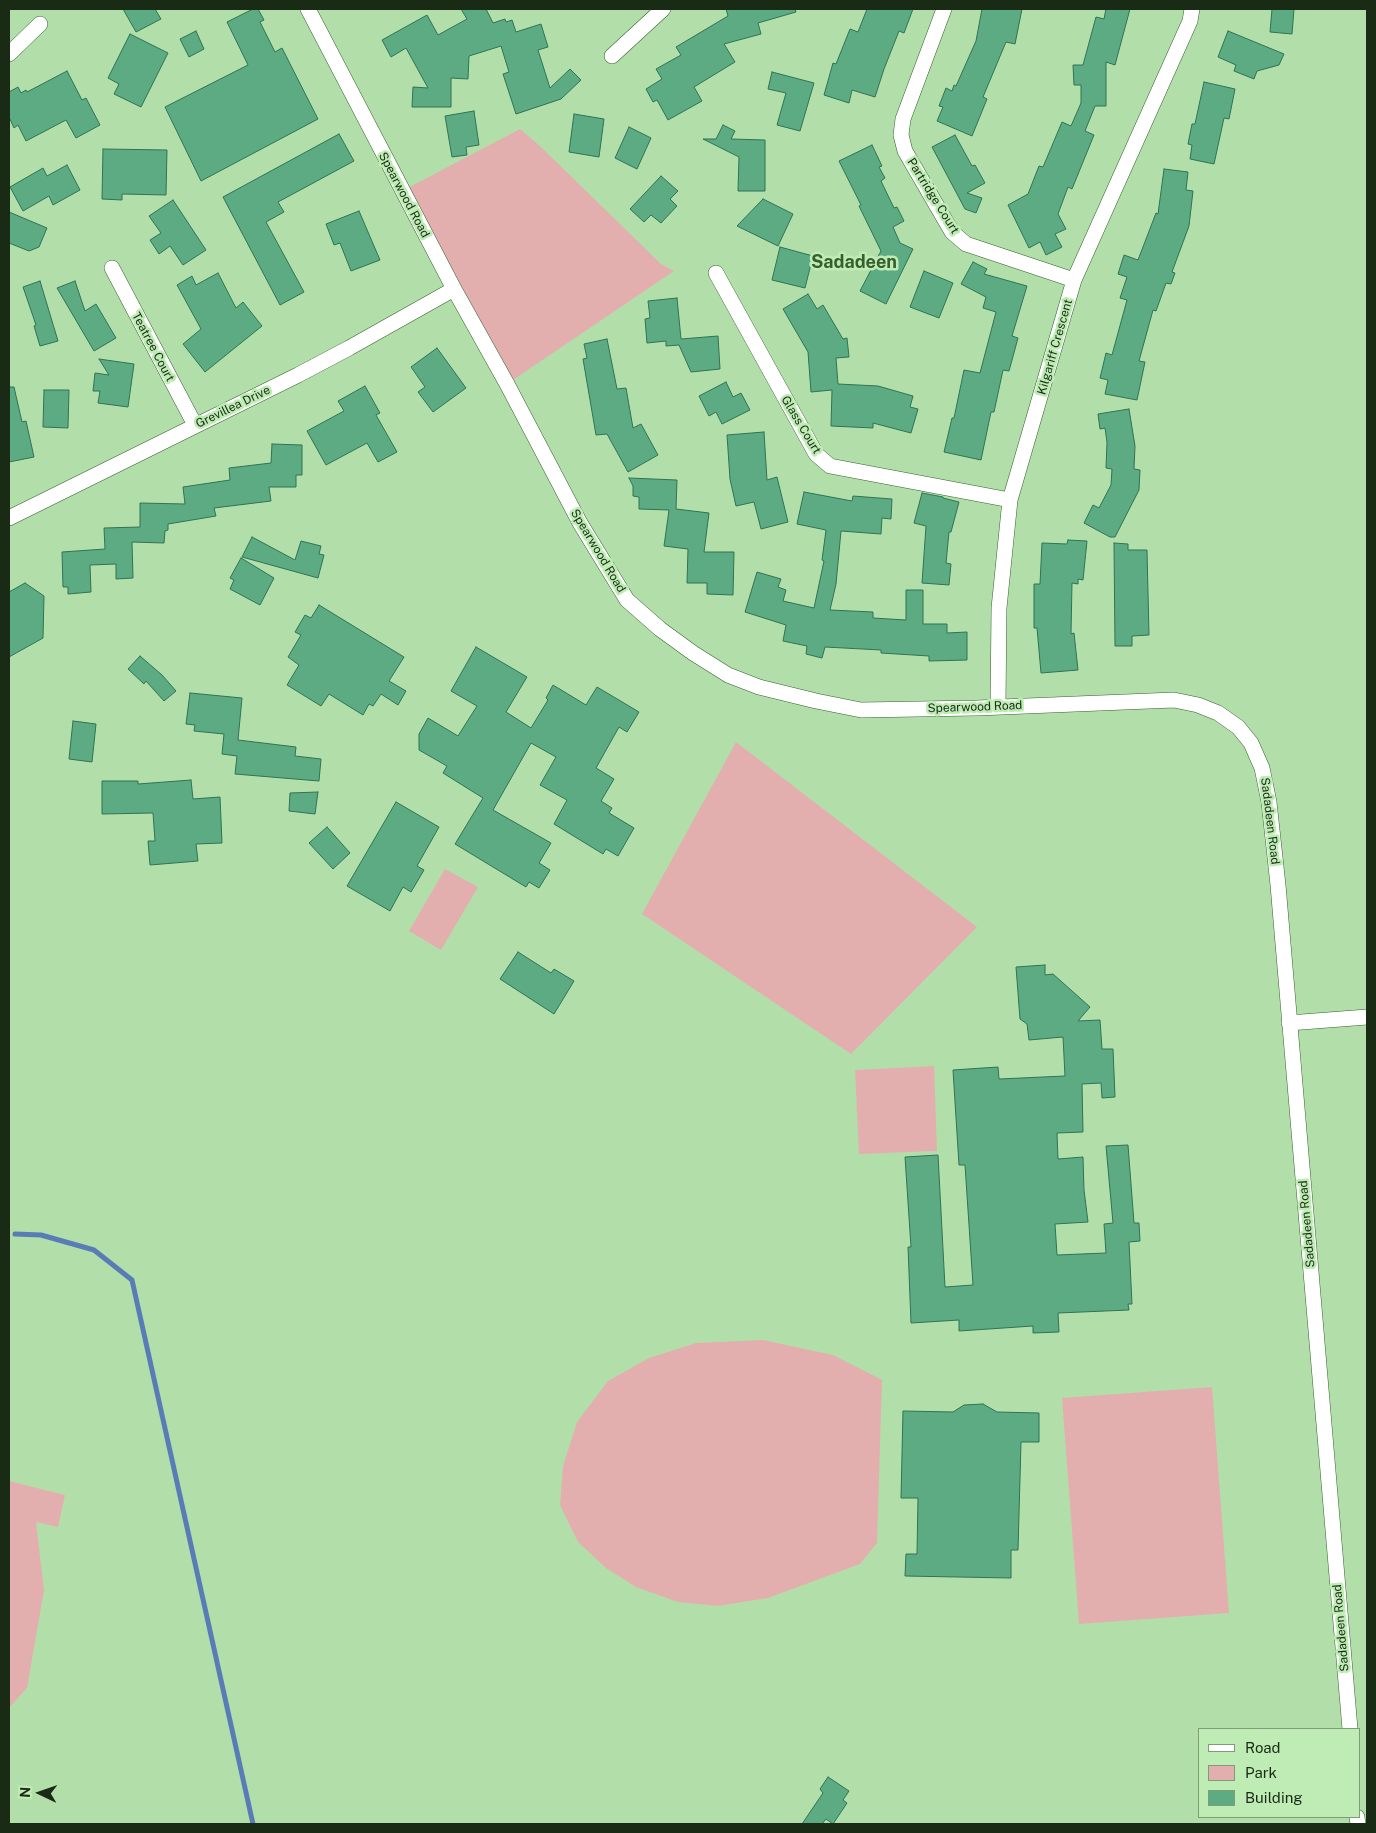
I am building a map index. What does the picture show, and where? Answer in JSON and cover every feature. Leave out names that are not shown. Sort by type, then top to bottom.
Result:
[{"type":"street","name":"Spearwood Road","points":[[308,9],[454,290],[585,531],[627,600],[660,629],[728,675],[816,701],[861,710],[977,708],[1174,700],[1198,705],[1218,714],[1238,727]]},
{"type":"street","points":[[612,56],[663,9]]},
{"type":"street","name":"Partridge Court","points":[[944,9],[902,119],[905,151],[952,232],[966,244],[1074,280]]},
{"type":"street","name":"Kilgariff Crescent","points":[[998,706],[999,608],[1010,500],[1074,280],[1190,21],[1192,9]]},
{"type":"street","points":[[9,54],[40,24]]},
{"type":"street","name":"Teatree Court","points":[[112,268],[195,425]]},
{"type":"street","name":"Glass Court","points":[[716,273],[816,454],[830,466],[1010,500]]},
{"type":"street","name":"Grevillea Drive","points":[[9,518],[349,348],[454,290]]},
{"type":"street","name":"Sadadeen Road","points":[[1238,727],[1251,743],[1262,768],[1269,802],[1290,1023],[1350,1728]]},
{"type":"street","points":[[1290,1023],[1367,1017]]},
{"type":"green space","points":[[520,129],[541,147],[661,264],[674,271],[507,384],[402,191]]},
{"type":"green space","points":[[736,742],[977,927],[851,1054],[642,914]]},
{"type":"green space","points":[[445,869],[478,887],[441,950],[409,931]]},
{"type":"green space","points":[[934,1066],[937,1151],[859,1154],[855,1070]]},
{"type":"green space","points":[[763,1340],[833,1355],[882,1380],[877,1543],[860,1564],[768,1598],[718,1606],[678,1602],[636,1587],[606,1568],[578,1542],[560,1505],[563,1466],[577,1422],[608,1381],[649,1358],[696,1343]]},
{"type":"green space","points":[[1212,1387],[1229,1613],[1079,1624],[1062,1398]]},
{"type":"green space","points":[[9,1481],[65,1495],[58,1527],[36,1522],[44,1590],[27,1688],[9,1708]]},
{"type":"building","points":[[123,9],[155,9],[161,19],[136,32]]},
{"type":"building","points":[[253,9],[258,9],[264,20],[260,22],[275,52],[282,48],[318,119],[201,181],[165,107],[248,65],[227,22]]},
{"type":"building","points":[[461,9],[486,9],[493,23],[505,19],[506,22],[512,20],[516,32],[541,24],[548,47],[538,50],[550,88],[570,69],[581,80],[561,99],[516,114],[503,74],[509,72],[501,46],[469,56],[468,79],[451,78],[451,107],[412,107],[413,87],[428,88],[406,48],[391,57],[382,40],[427,15],[438,35],[467,19]]},
{"type":"building","points":[[726,9],[795,9],[796,12],[758,23],[761,34],[724,44],[735,62],[694,87],[702,101],[668,120],[657,100],[653,102],[646,89],[662,79],[656,69],[681,55],[676,47],[728,16]]},
{"type":"building","points":[[867,9],[913,9],[904,33],[899,31],[875,97],[852,90],[849,103],[824,95],[833,63],[836,64],[850,29],[858,32]]},
{"type":"building","points":[[982,9],[1022,9],[1015,44],[1006,42],[983,97],[987,99],[972,136],[937,121],[943,107],[939,106],[946,88],[952,91],[954,85],[956,86],[976,41]]},
{"type":"building","points":[[1106,9],[1130,9],[1115,65],[1106,62],[1106,106],[1095,106],[1085,131],[1094,135],[1072,189],[1068,187],[1058,214],[1066,229],[1055,234],[1062,247],[1046,255],[1040,242],[1029,248],[1008,205],[1028,194],[1039,166],[1043,167],[1062,122],[1071,126],[1081,103],[1081,85],[1074,85],[1073,65],[1083,65],[1096,17],[1104,19]]},
{"type":"building","points":[[1272,9],[1294,9],[1292,34],[1270,32]]},
{"type":"building","points":[[196,31],[204,49],[189,57],[180,39]]},
{"type":"building","points":[[1228,31],[1284,54],[1279,65],[1257,71],[1254,79],[1234,71],[1236,65],[1218,57]]},
{"type":"building","points":[[130,34],[168,53],[141,107],[114,94],[119,84],[108,78]]},
{"type":"building","points":[[67,71],[82,100],[86,98],[100,125],[76,138],[66,120],[26,141],[18,125],[14,128],[9,117],[9,92],[18,87],[21,93],[26,90],[27,92]]},
{"type":"building","points":[[772,72],[814,83],[800,131],[777,125],[786,93],[768,89]]},
{"type":"building","points":[[1204,82],[1235,89],[1229,119],[1224,118],[1214,164],[1190,159],[1192,145],[1188,144],[1192,124],[1195,124]]},
{"type":"building","points":[[474,111],[479,145],[466,147],[467,155],[452,157],[445,116]]},
{"type":"building","points":[[574,114],[604,119],[599,157],[569,152]]},
{"type":"building","points":[[723,125],[735,131],[731,139],[765,140],[765,191],[738,191],[739,157],[703,139],[716,139]]},
{"type":"building","points":[[629,127],[651,138],[637,169],[615,158]]},
{"type":"building","points":[[339,134],[354,161],[278,202],[284,212],[266,222],[304,292],[280,305],[223,197]]},
{"type":"building","points":[[955,135],[972,166],[975,165],[985,183],[967,193],[982,198],[976,213],[965,209],[932,147]]},
{"type":"building","points":[[872,145],[882,166],[879,167],[885,178],[881,181],[894,208],[897,207],[904,221],[893,227],[900,243],[913,249],[886,304],[860,291],[881,251],[839,161]]},
{"type":"building","points":[[103,149],[167,150],[166,195],[122,194],[122,200],[102,199]]},
{"type":"building","points":[[67,165],[80,190],[53,205],[49,196],[23,211],[10,187],[43,168],[47,176]]},
{"type":"building","points":[[1164,169],[1188,172],[1186,190],[1193,191],[1189,226],[1172,272],[1175,273],[1171,284],[1166,283],[1156,311],[1153,310],[1139,361],[1145,362],[1137,400],[1105,394],[1108,380],[1100,378],[1106,353],[1112,355],[1127,300],[1120,298],[1127,277],[1118,274],[1124,255],[1138,260],[1156,213],[1158,214]]},
{"type":"building","points":[[661,176],[678,191],[670,199],[677,206],[661,223],[651,215],[644,222],[630,209]]},
{"type":"building","points":[[763,199],[793,214],[778,246],[737,226]]},
{"type":"building","points":[[173,200],[206,250],[183,265],[170,246],[159,254],[150,240],[161,233],[149,216]]},
{"type":"building","points":[[359,211],[380,260],[351,271],[340,243],[334,245],[326,224]]},
{"type":"building","points":[[9,212],[47,228],[39,247],[29,251],[9,243]]},
{"type":"building","points":[[780,247],[813,256],[805,288],[772,280]]},
{"type":"building","points":[[973,262],[987,269],[984,274],[1027,286],[1012,336],[1018,338],[1009,371],[1003,370],[994,412],[991,412],[981,460],[944,452],[952,418],[954,418],[964,370],[980,373],[996,312],[983,308],[986,297],[961,284]]},
{"type":"building","points":[[924,271],[953,283],[939,318],[910,307]]},
{"type":"building","points":[[218,273],[236,308],[243,302],[262,326],[205,372],[183,344],[201,329],[177,285],[192,276],[196,285]]},
{"type":"building","points":[[40,281],[58,341],[40,346],[34,326],[36,325],[23,287]]},
{"type":"building","points":[[75,281],[85,311],[96,304],[116,338],[94,351],[57,288]]},
{"type":"building","points":[[808,294],[817,309],[823,305],[843,339],[847,338],[849,357],[836,358],[838,384],[878,386],[913,396],[910,407],[918,409],[911,433],[873,423],[873,428],[831,426],[832,390],[811,392],[808,352],[783,309]]},
{"type":"building","points":[[677,298],[681,339],[718,336],[720,369],[691,372],[679,345],[666,346],[666,341],[647,343],[645,319],[650,318],[648,301]]},
{"type":"building","points":[[607,339],[617,389],[626,388],[633,428],[641,424],[658,455],[628,472],[607,434],[596,435],[583,359],[587,358],[584,344]]},
{"type":"building","points":[[437,348],[466,388],[433,412],[418,392],[425,387],[411,367]]},
{"type":"building","points":[[99,359],[134,364],[128,407],[98,403],[100,391],[93,391],[95,373],[109,375]]},
{"type":"building","points":[[726,382],[733,397],[741,393],[750,410],[722,424],[716,412],[709,416],[699,396]]},
{"type":"building","points":[[365,386],[380,413],[376,415],[397,452],[378,462],[367,443],[326,465],[307,431],[344,411],[338,401]]},
{"type":"building","points":[[9,387],[14,387],[22,422],[26,421],[34,457],[9,462]]},
{"type":"building","points":[[44,390],[69,390],[68,428],[43,427]]},
{"type":"building","points":[[1129,409],[1135,446],[1134,469],[1140,470],[1139,490],[1115,537],[1110,537],[1084,523],[1093,505],[1099,508],[1111,485],[1112,469],[1106,468],[1107,442],[1105,428],[1100,429],[1098,414]]},
{"type":"building","points":[[764,432],[767,480],[777,477],[788,522],[761,529],[754,502],[736,506],[730,479],[727,435]]},
{"type":"building","points":[[272,444],[302,445],[302,475],[296,475],[296,487],[269,487],[271,501],[214,508],[216,516],[168,524],[164,543],[132,542],[133,578],[116,579],[116,564],[90,565],[91,592],[68,594],[68,587],[63,587],[62,552],[105,549],[104,528],[140,527],[140,503],[185,504],[183,487],[230,480],[229,468],[271,463]]},
{"type":"building","points":[[629,478],[677,480],[676,509],[709,513],[704,552],[734,552],[733,595],[707,594],[707,583],[687,583],[688,549],[664,546],[669,510],[639,509],[639,497],[633,496],[633,486]]},
{"type":"building","points":[[804,492],[852,501],[853,496],[892,499],[891,519],[882,518],[881,534],[841,531],[836,584],[830,610],[873,612],[873,618],[906,620],[906,590],[923,590],[923,624],[947,624],[947,633],[967,632],[967,660],[929,661],[929,656],[881,653],[881,650],[825,647],[822,658],[806,654],[807,646],[783,641],[786,625],[745,612],[757,572],[781,579],[778,587],[786,590],[783,601],[814,608],[824,561],[822,560],[826,530],[797,524]]},
{"type":"building","points":[[922,493],[959,502],[951,532],[949,532],[946,563],[951,564],[949,585],[922,583],[926,526],[914,523]]},
{"type":"building","points":[[252,537],[295,560],[301,541],[321,546],[319,554],[324,555],[318,578],[242,557]]},
{"type":"building","points":[[1068,540],[1087,541],[1083,580],[1078,579],[1078,584],[1072,583],[1071,634],[1074,633],[1078,670],[1041,673],[1037,628],[1034,628],[1034,584],[1040,584],[1042,543],[1067,544]]},
{"type":"building","points":[[1114,543],[1128,544],[1128,550],[1147,550],[1149,635],[1132,636],[1132,646],[1115,646]]},
{"type":"building","points":[[241,558],[274,578],[260,605],[230,589],[234,580],[230,578]]},
{"type":"building","points":[[25,583],[44,596],[43,638],[9,657],[9,592]]},
{"type":"building","points":[[319,605],[404,657],[389,681],[406,691],[398,705],[381,694],[373,706],[369,704],[363,715],[329,694],[321,706],[287,685],[299,665],[288,657],[301,635],[295,632],[305,615],[311,618]]},
{"type":"building","points":[[476,647],[527,677],[506,712],[531,728],[548,700],[546,698],[553,685],[586,705],[597,687],[639,712],[627,732],[619,727],[596,768],[614,779],[601,801],[612,808],[609,813],[634,828],[618,856],[606,849],[603,854],[554,824],[567,800],[540,785],[556,757],[531,743],[493,810],[551,843],[539,863],[550,870],[539,888],[529,882],[526,887],[455,844],[483,798],[443,773],[447,766],[419,750],[419,734],[428,718],[458,736],[477,706],[451,691]]},
{"type":"building","points":[[140,656],[162,675],[176,691],[164,701],[146,681],[144,684],[128,669]]},
{"type":"building","points":[[190,693],[242,698],[238,740],[296,747],[295,756],[321,759],[319,781],[235,774],[237,756],[222,754],[224,734],[194,731],[195,725],[186,724]]},
{"type":"building","points":[[73,721],[96,724],[92,762],[69,759]]},
{"type":"building","points":[[191,780],[193,799],[220,797],[222,843],[196,844],[198,861],[150,865],[148,841],[155,841],[153,813],[102,814],[102,781],[138,781],[138,784]]},
{"type":"building","points":[[318,792],[315,814],[289,811],[290,793]]},
{"type":"building","points":[[396,802],[439,827],[417,866],[424,870],[411,892],[403,887],[390,911],[347,886]]},
{"type":"building","points":[[327,827],[350,853],[333,869],[309,843]]},
{"type":"building","points":[[518,952],[551,973],[554,969],[574,981],[554,1014],[500,979]]},
{"type":"building","points":[[1045,965],[1045,975],[1053,974],[1090,1007],[1078,1021],[1100,1020],[1102,1049],[1113,1049],[1115,1097],[1102,1098],[1101,1083],[1082,1084],[1083,1132],[1057,1133],[1058,1159],[1083,1157],[1084,1190],[1088,1222],[1055,1224],[1057,1255],[1106,1253],[1104,1224],[1113,1223],[1106,1146],[1128,1145],[1134,1223],[1139,1223],[1140,1241],[1129,1242],[1132,1304],[1128,1304],[1129,1310],[1058,1313],[1059,1332],[1033,1333],[1033,1326],[959,1331],[959,1320],[911,1323],[908,1247],[911,1247],[905,1157],[938,1155],[945,1287],[973,1285],[965,1165],[959,1165],[953,1070],[998,1067],[999,1079],[1065,1076],[1063,1037],[1029,1040],[1027,1024],[1020,1019],[1016,967]]},
{"type":"building","points":[[983,1404],[997,1412],[1039,1413],[1039,1442],[1021,1442],[1018,1550],[1011,1550],[1011,1578],[905,1576],[906,1554],[917,1554],[918,1498],[901,1498],[903,1411],[953,1412],[964,1405]]},
{"type":"building","points":[[828,1777],[849,1791],[843,1800],[847,1803],[833,1824],[826,1819],[822,1824],[802,1824],[823,1793],[820,1789]]},
{"type":"waterway","points":[[15,1234],[41,1235],[94,1250],[132,1280],[253,1824]]},
{"type":"district","name":"Sadadeen","points":[[854,262]]}]
